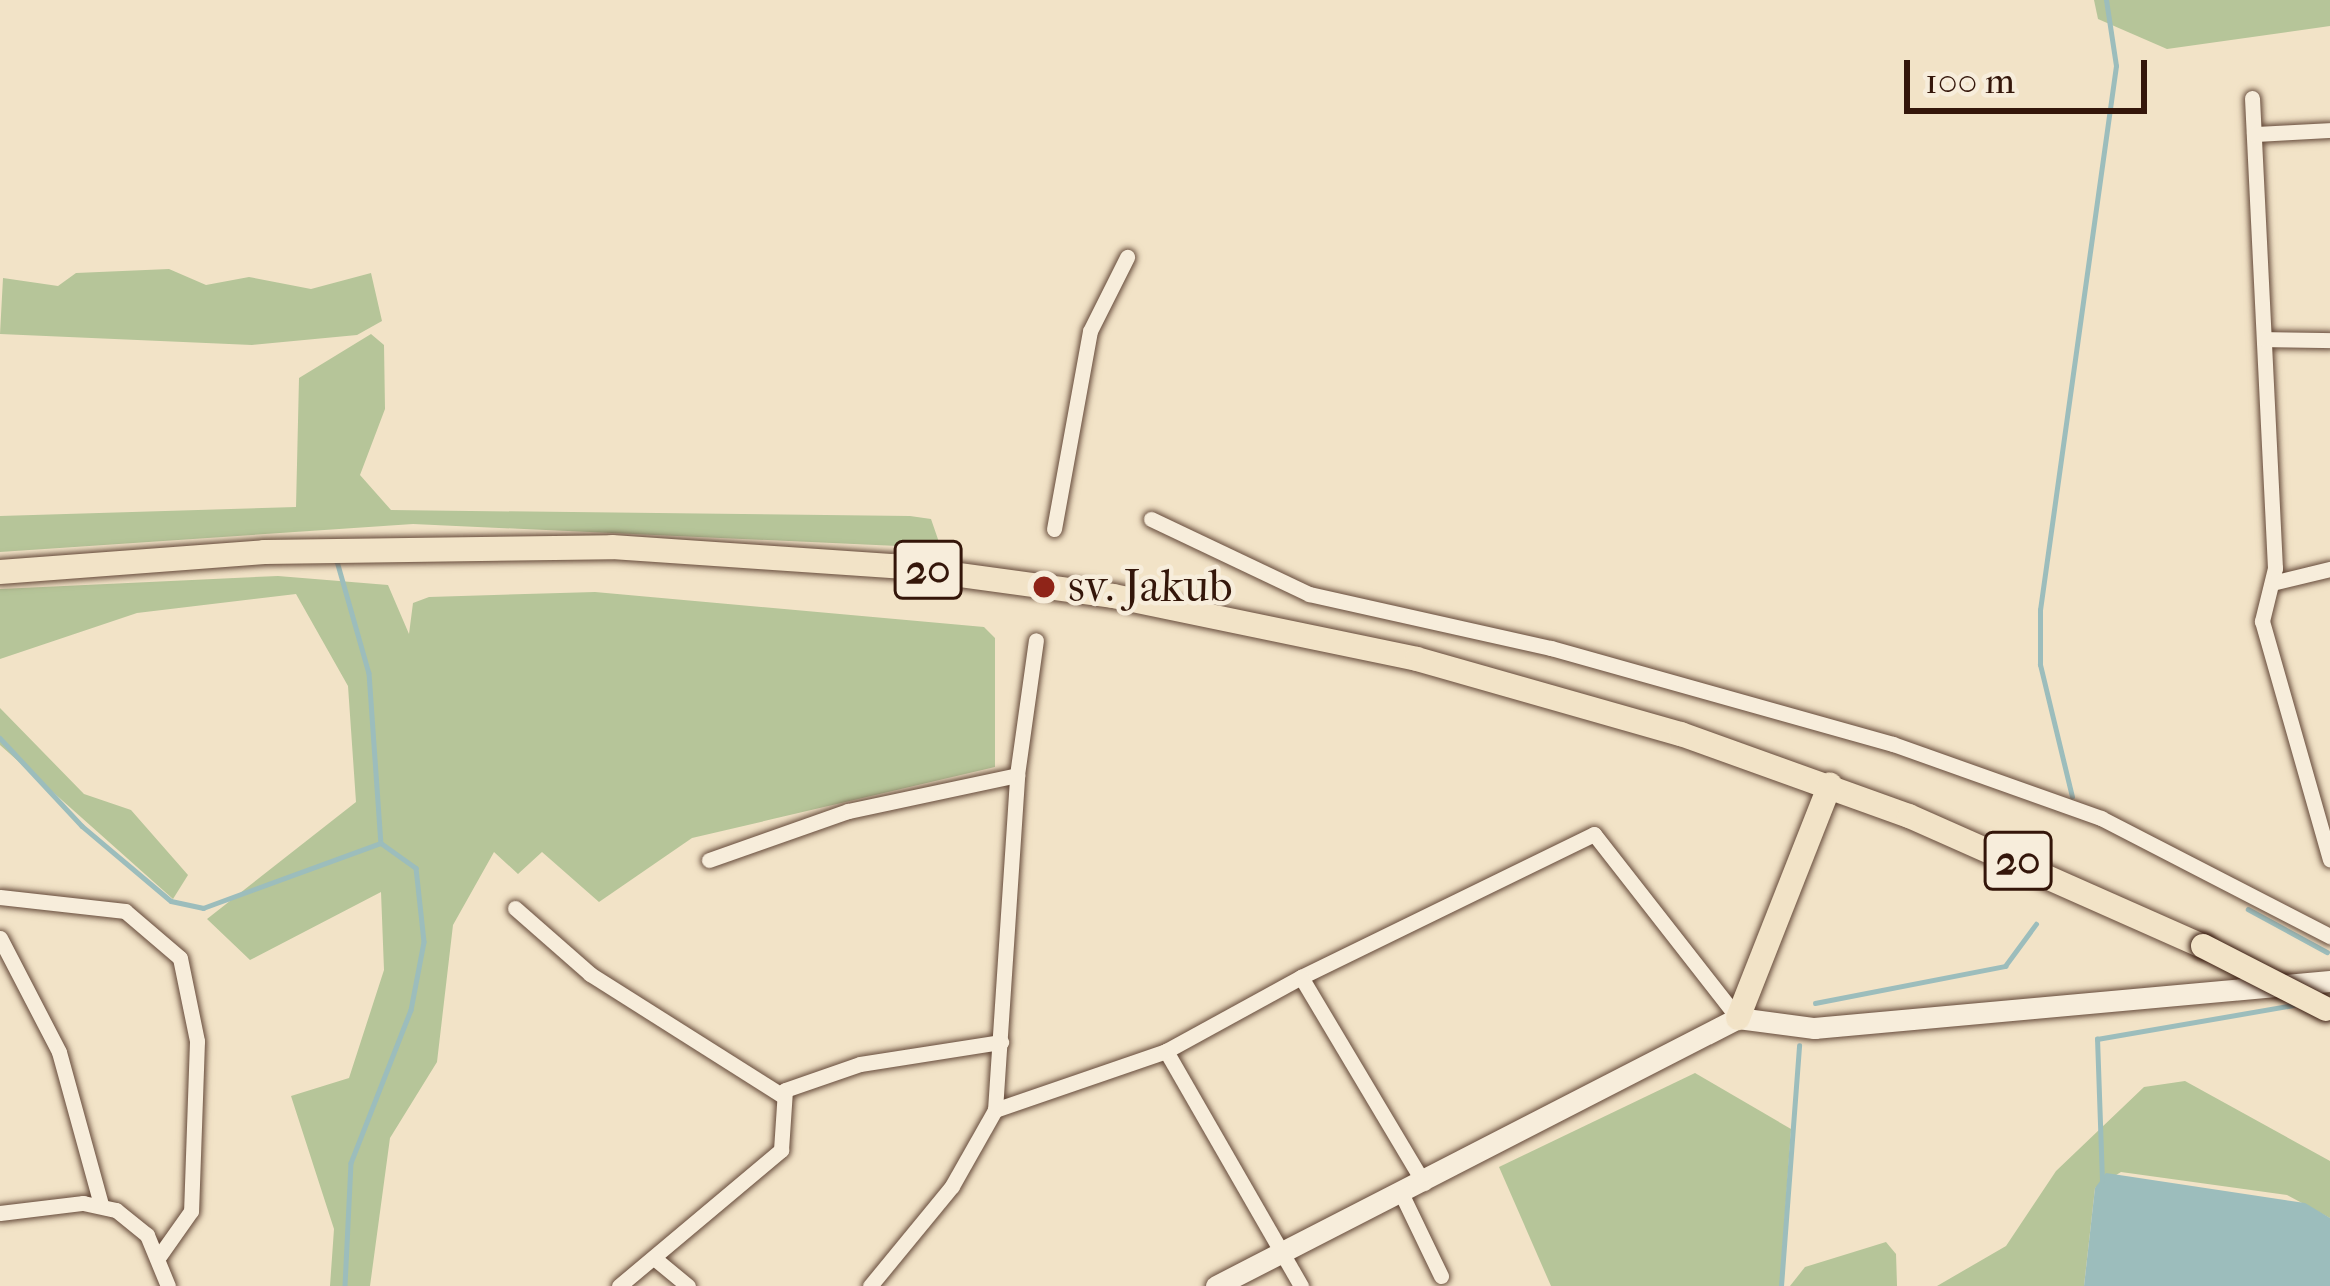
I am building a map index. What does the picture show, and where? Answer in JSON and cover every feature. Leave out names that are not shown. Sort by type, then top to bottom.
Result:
[{"type":"main road","name":"20","points":[[0,572],[264,552],[542,546],[966,574],[1398,654],[1830,785],[2204,946],[2328,1010]]},
{"type":"main road","points":[[1738,1018],[1830,785]]},
{"type":"street","points":[[2252,98],[2272,583],[2262,621],[2330,860]]},
{"type":"street","points":[[2254,134],[2330,130]]},
{"type":"street","points":[[1054,529],[1090,332],[1127,257]]},
{"type":"street","points":[[2265,339],[2330,340]]},
{"type":"street","points":[[1150,519],[1309,594],[1594,659],[1914,752],[2121,827],[2330,936]]},
{"type":"street","points":[[2272,583],[2330,569]]},
{"type":"street","points":[[870,1286],[952,1186],[994,1110],[1017,775],[1036,640]]},
{"type":"street","points":[[709,860],[848,811],[1017,775]]},
{"type":"street","points":[[994,1110],[1166,1051],[1301,977],[1594,834],[1738,1018]]},
{"type":"street","points":[[0,897],[125,911],[180,958],[197,1041],[191,1211],[160,1255]]},
{"type":"street","points":[[515,908],[590,974],[783,1096],[790,1126],[781,1150],[619,1286]]},
{"type":"street","points":[[0,938],[59,1052],[101,1205]]},
{"type":"street","points":[[1301,977],[1424,1183]]},
{"type":"street","points":[[1216,1286],[1287,1256],[1738,1018],[1814,1028],[2330,981]]},
{"type":"street","points":[[783,1096],[860,1064],[1001,1042]]},
{"type":"street","points":[[1166,1051],[1301,1286]]},
{"type":"street","points":[[1402,1195],[1441,1276]]},
{"type":"street","points":[[0,1213],[101,1205],[131,1218],[160,1255],[169,1286]]},
{"type":"street","points":[[654,1258],[688,1286]]},
{"type":"green space","points":[[2094,0],[2330,0],[2330,26],[2167,49],[2098,19]]},
{"type":"green space","points":[[169,269],[206,285],[249,277],[311,289],[371,273],[382,321],[357,335],[252,345],[0,334],[3,278],[58,286],[76,273]]},
{"type":"green space","points":[[371,334],[384,345],[385,409],[360,475],[391,510],[910,516],[931,519],[941,548],[413,524],[0,552],[0,516],[296,507],[299,378]]},
{"type":"green space","points":[[278,576],[388,585],[409,634],[413,603],[429,597],[595,592],[984,627],[995,638],[995,767],[692,838],[599,902],[542,852],[518,874],[494,852],[453,925],[437,1062],[390,1138],[370,1286],[330,1286],[334,1229],[291,1096],[349,1078],[384,970],[381,892],[250,960],[207,919],[356,802],[348,686],[296,594],[137,613],[0,659],[0,589]]},
{"type":"green space","points":[[0,708],[84,794],[131,810],[188,875],[173,899],[0,745]]},
{"type":"green space","points":[[1695,1073],[1791,1129],[1780,1286],[1551,1286],[1499,1167]]},
{"type":"green space","points":[[2185,1081],[2330,1161],[2330,1218],[2287,1195],[2121,1172],[2095,1188],[2084,1286],[1937,1286],[2006,1246],[2056,1171],[2144,1087]]},
{"type":"green space","points":[[1886,1242],[1896,1254],[1897,1286],[1790,1286],[1805,1267]]},
{"type":"water","points":[[2106,1173],[2305,1203],[2330,1218],[2330,1286],[2084,1286],[2095,1188]]},
{"type":"waterway","points":[[2072,797],[2040,665],[2040,610],[2116,66],[2106,0]]},
{"type":"waterway","points":[[337,561],[369,673],[381,843],[416,868],[424,942],[411,1010],[351,1163],[345,1286]]},
{"type":"waterway","points":[[0,738],[82,826],[171,901],[203,908],[381,843]]},
{"type":"waterway","points":[[2248,909],[2327,952]]},
{"type":"waterway","points":[[1815,1003],[2005,966],[2036,924]]},
{"type":"waterway","points":[[2102,1181],[2097,1039],[2293,1005]]},
{"type":"waterway","points":[[1781,1286],[1799,1046]]},
{"type":"place","name":"sv. Jakub","points":[[1044,587]]}]
